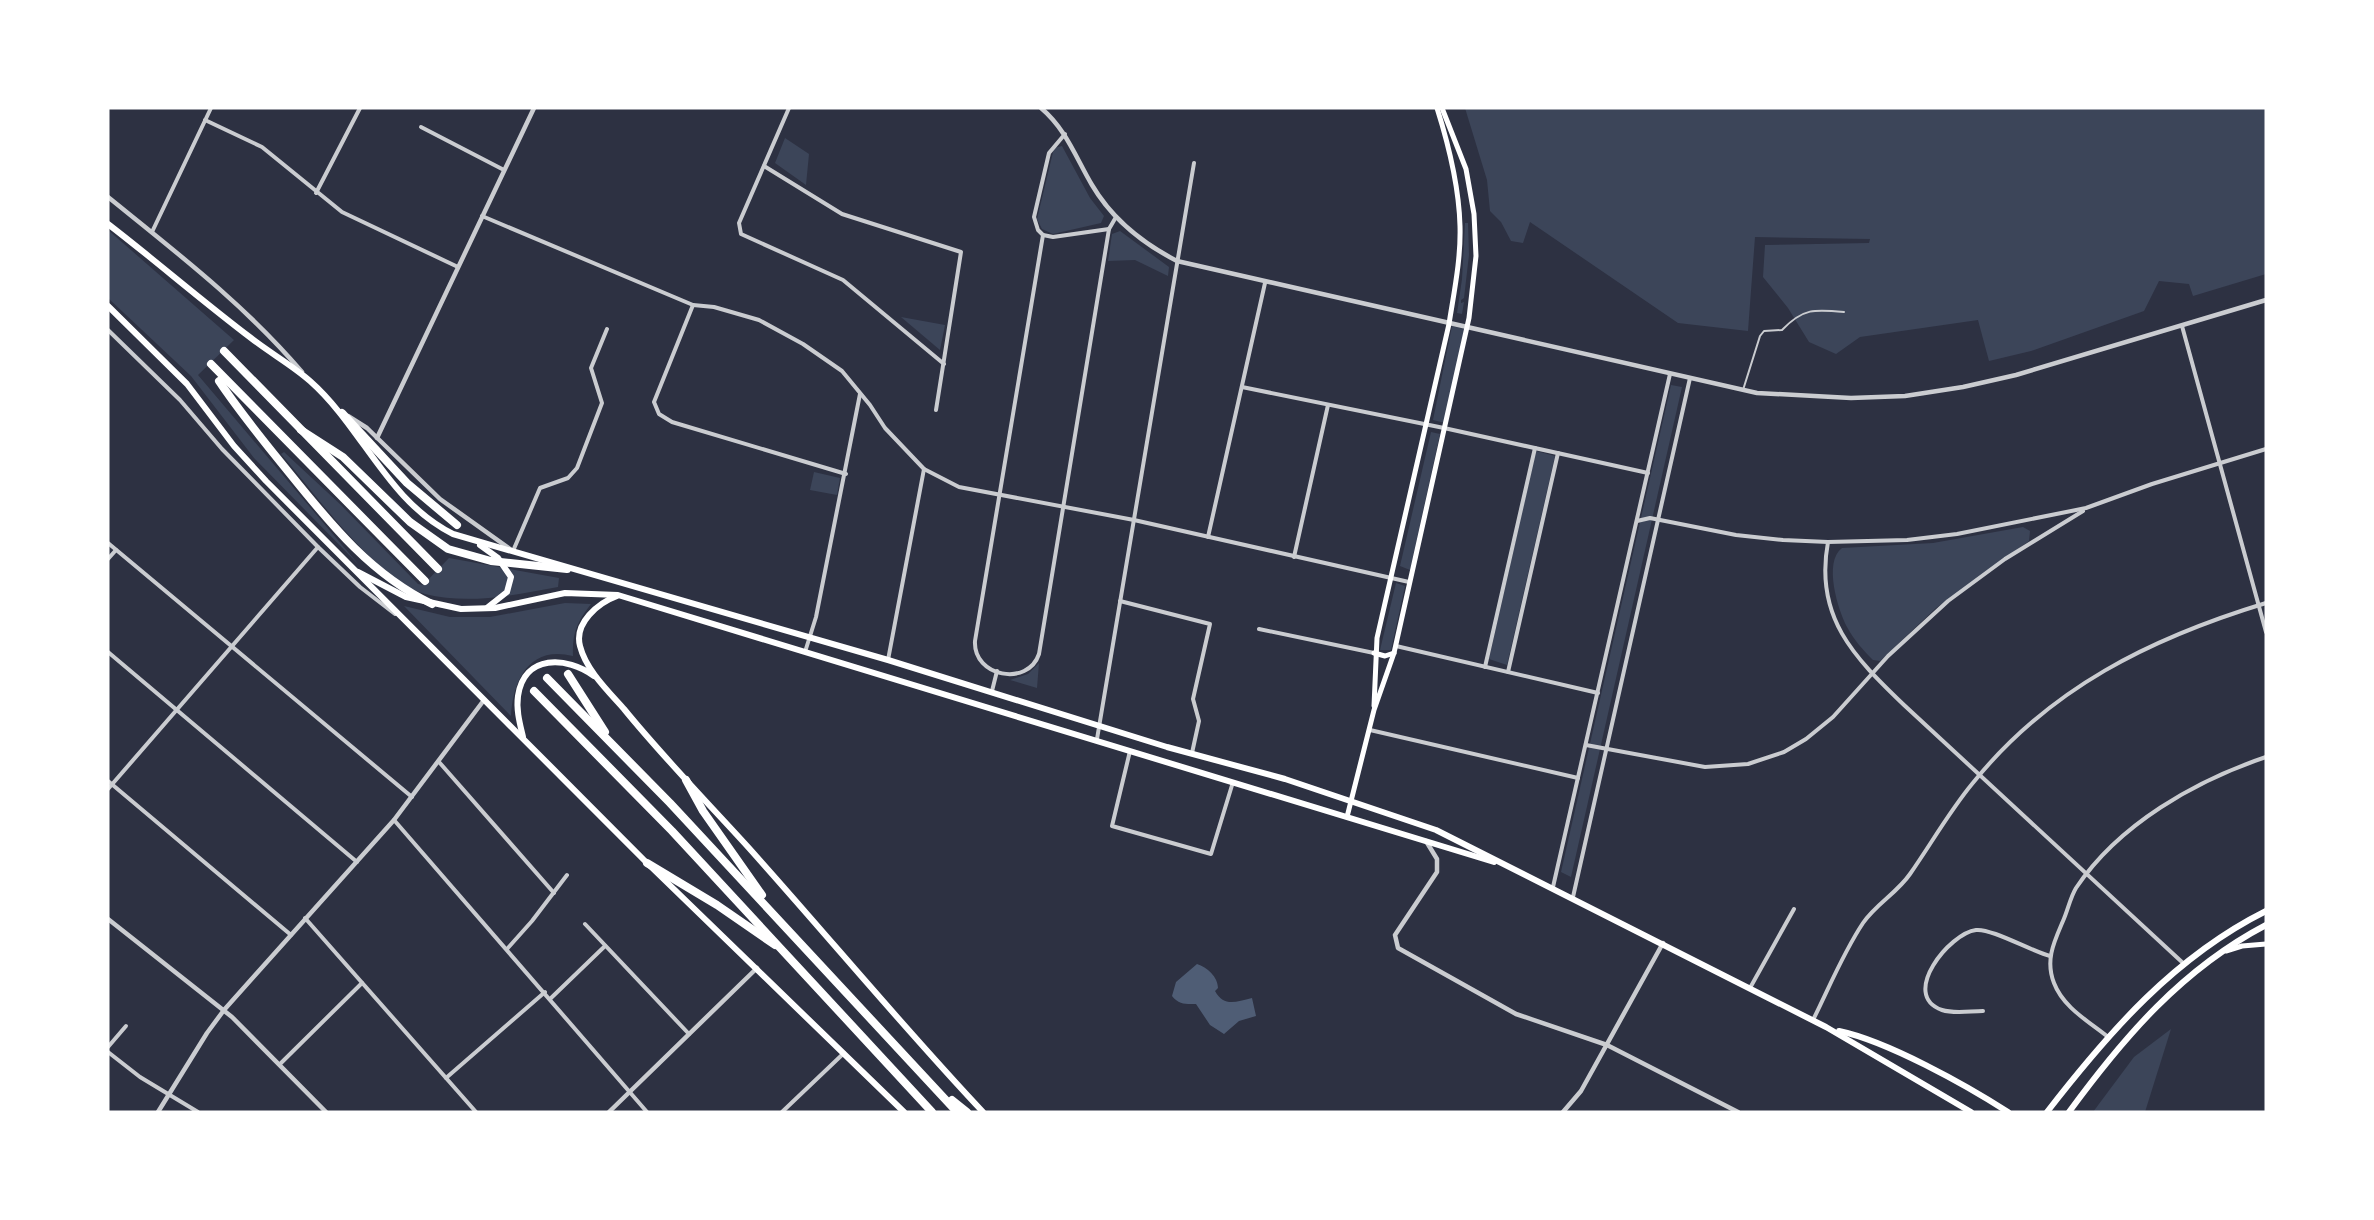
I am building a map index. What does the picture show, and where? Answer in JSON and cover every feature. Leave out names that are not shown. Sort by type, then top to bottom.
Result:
[{"type":"highway","points":[[224,351],[438,569]]},
{"type":"highway","points":[[211,364],[425,581]]},
{"type":"highway","points":[[219,381],[241,415],[364,559],[396,584],[432,604]]},
{"type":"highway","points":[[342,413],[407,483],[457,525]]},
{"type":"highway","points":[[301,430],[343,457],[429,537],[458,553],[502,563],[567,568]]},
{"type":"highway","points":[[568,674],[618,750]]},
{"type":"highway","points":[[547,678],[770,910],[957,1112]]},
{"type":"highway","points":[[534,691],[782,949],[932,1112]]},
{"type":"highway","points":[[686,780],[703,811],[741,862],[770,910]]},
{"type":"highway","points":[[647,863],[782,949]]},
{"type":"highway","points":[[928,1082],[967,1112]]},
{"type":"main road","points":[[1374,710],[1374,653],[1449,324],[1460,227],[1456,181],[1437,108]]},
{"type":"main road","points":[[1347,817],[1374,710],[1394,650],[1467,328],[1476,256],[1474,214],[1466,169],[1442,108]]},
{"type":"main road","points":[[108,224],[250,338],[309,380],[342,413],[370,457],[413,507],[441,528],[473,541],[888,660],[1099,726],[1352,800],[1446,834],[1833,1030],[1971,1112]]},
{"type":"main road","points":[[108,306],[187,384],[254,470],[647,863],[904,1112]]},
{"type":"main road","points":[[473,541],[502,563],[510,574],[510,585],[503,596],[485,609]]},
{"type":"main road","points":[[358,572],[394,592],[432,604],[461,609],[485,609],[565,593],[618,596],[1131,749],[1503,864]]},
{"type":"main road","points":[[618,596],[605,601],[591,613],[580,634],[581,650],[599,680],[878,997],[983,1112]]},
{"type":"main road","points":[[1374,653],[1385,656],[1394,650]]},
{"type":"main road","points":[[524,741],[518,700],[522,684],[532,671],[544,664],[562,661],[581,667],[599,680]]},
{"type":"main road","points":[[2047,1112],[2108,1037],[2145,997],[2183,963],[2219,938],[2266,911]]},
{"type":"main road","points":[[2069,1112],[2144,1018],[2180,984],[2219,954],[2266,925]]},
{"type":"main road","points":[[2219,954],[2242,946],[2266,944]]},
{"type":"main road","points":[[1833,1030],[1855,1035],[1884,1047],[1939,1073],[2008,1112]]},
{"type":"street","points":[[152,232],[211,108]]},
{"type":"street","points":[[316,193],[360,108]]},
{"type":"street","points":[[377,438],[534,108]]},
{"type":"street","points":[[789,108],[739,223],[741,234],[843,280],[944,364]]},
{"type":"street","points":[[1041,108],[1065,134],[1093,186],[1116,217],[1138,238],[1177,261],[1265,283],[1743,390],[1831,398],[1934,392],[2016,375],[2266,300]]},
{"type":"street","points":[[206,120],[262,147],[342,212],[458,267]]},
{"type":"street","points":[[421,127],[504,170]]},
{"type":"street","points":[[1065,134],[1049,153],[1034,217],[1038,230],[1043,235],[1053,237],[1109,229]]},
{"type":"street","points":[[1097,739],[1194,163]]},
{"type":"street","points":[[764,165],[842,214],[960,250],[962,255],[936,410]]},
{"type":"street","points":[[108,197],[231,299],[309,380]]},
{"type":"street","points":[[482,216],[693,305],[714,307],[759,320],[803,344],[842,371],[885,428],[924,469],[959,487],[1134,520],[1390,580],[1409,582]]},
{"type":"street","points":[[1043,235],[974,646],[983,666],[997,671],[1021,673],[1030,668],[1037,659],[1109,229],[1116,217]]},
{"type":"street","points":[[1208,537],[1265,283]]},
{"type":"street","points":[[693,305],[654,402],[659,414],[672,422],[846,474]]},
{"type":"street","points":[[2182,326],[2266,632]]},
{"type":"street","points":[[342,413],[359,422],[440,499],[513,551],[540,488],[568,478],[577,468],[602,403],[591,368],[606,329]]},
{"type":"street","points":[[108,330],[180,400],[222,449],[318,547],[360,587],[406,622]]},
{"type":"street","points":[[1553,887],[1670,374]]},
{"type":"street","points":[[1573,897],[1690,378]]},
{"type":"street","points":[[1242,387],[1648,473]]},
{"type":"street","points":[[805,652],[811,638],[846,474],[860,394]]},
{"type":"street","points":[[1294,557],[1328,405]]},
{"type":"street","points":[[1485,667],[1535,448]]},
{"type":"street","points":[[1637,521],[1646,518],[1736,535],[1828,542],[1907,540],[1957,534],[2086,508],[2152,483],[2266,449]]},
{"type":"street","points":[[1508,672],[1558,453]]},
{"type":"street","points":[[888,660],[924,469]]},
{"type":"street","points":[[1586,745],[1705,766],[1736,766],[1761,762],[1784,752],[1819,729],[1845,705],[1872,673],[1916,629],[1967,586],[2086,508]]},
{"type":"street","points":[[1828,542],[1823,576],[1831,610],[1845,641],[1872,673],[2183,963]]},
{"type":"street","points":[[108,543],[413,797]]},
{"type":"street","points":[[108,789],[318,547]]},
{"type":"street","points":[[108,559],[116,550]]},
{"type":"street","points":[[1120,601],[1210,624],[1193,699],[1199,721],[1192,753]]},
{"type":"street","points":[[1813,1020],[1864,923],[1906,880],[1980,775],[2043,713],[2112,665],[2175,633],[2266,603]]},
{"type":"street","points":[[1259,628],[1374,653]]},
{"type":"street","points":[[1394,650],[1485,667],[1598,693]]},
{"type":"street","points":[[108,652],[357,862]]},
{"type":"street","points":[[992,691],[997,671]]},
{"type":"street","points":[[158,1112],[224,1010],[394,820],[484,700]]},
{"type":"street","points":[[1370,730],[1578,778]]},
{"type":"street","points":[[1131,749],[1112,826],[1211,854],[1233,781]]},
{"type":"street","points":[[2108,1037],[2063,999],[2051,974],[2050,956],[2073,893],[2087,874],[2117,844],[2166,805],[2205,782],[2266,757]]},
{"type":"street","points":[[439,762],[554,892]]},
{"type":"street","points":[[108,781],[291,935]]},
{"type":"street","points":[[394,820],[631,1090],[647,1112]]},
{"type":"street","points":[[1426,841],[1437,859],[1437,872],[1395,935],[1395,943],[1400,950],[1505,1009],[1607,1045],[1738,1112]]},
{"type":"street","points":[[507,949],[567,875]]},
{"type":"street","points":[[1750,988],[1794,909]]},
{"type":"street","points":[[305,918],[476,1112]]},
{"type":"street","points":[[108,919],[224,1010],[326,1112]]},
{"type":"street","points":[[585,924],[689,1034]]},
{"type":"street","points":[[1983,1011],[1944,1010],[1930,1003],[1926,995],[1924,983],[1928,974],[1954,941],[1970,931],[1984,930],[2050,956]]},
{"type":"street","points":[[1563,1112],[1578,1096],[1663,944]]},
{"type":"street","points":[[550,999],[605,946]]},
{"type":"street","points":[[609,1112],[757,968]]},
{"type":"street","points":[[280,1064],[363,982]]},
{"type":"street","points":[[446,1078],[545,992]]},
{"type":"street","points":[[108,1047],[126,1026]]},
{"type":"street","points":[[108,1052],[140,1077],[198,1112]]},
{"type":"street","points":[[782,1112],[844,1052]]},
{"type":"lane","points":[[1743,390],[1760,336],[1764,332],[1782,330],[1791,321],[1809,310],[1844,312]]},
{"type":"shaded area","points":[[1465,108],[2266,108],[2266,274],[2193,296],[2189,284],[2159,281],[2144,311],[2031,351],[1989,361],[1978,320],[1860,337],[1836,354],[1809,342],[1788,308],[1763,277],[1765,245],[1869,243],[1870,239],[1755,237],[1748,331],[1678,323],[1530,222],[1523,243],[1511,241],[1501,222],[1490,211],[1487,180]]},
{"type":"shaded area","points":[[785,138],[809,154],[806,185],[775,163]]},
{"type":"shaded area","points":[[1062,146],[1090,198],[1104,216],[1101,223],[1053,234],[1042,229],[1037,219],[1054,148]]},
{"type":"shaded area","points":[[1465,223],[1468,223],[1469,255],[1464,298],[1461,300],[1461,303],[1464,302],[1462,314],[1457,313],[1462,279]]},
{"type":"shaded area","points":[[108,230],[234,340],[198,375],[359,565],[254,458],[191,376],[108,298]]},
{"type":"shaded area","points":[[1120,231],[1169,267],[1168,276],[1135,260],[1108,261],[1112,234]]},
{"type":"shaded area","points":[[901,317],[945,325],[940,350]]},
{"type":"shaded area","points":[[1452,326],[1464,329],[1445,423],[1433,420]]},
{"type":"shaded area","points":[[1671,385],[1682,387],[1571,877],[1561,872]]},
{"type":"shaded area","points":[[1431,432],[1440,434],[1410,570],[1400,566]]},
{"type":"shaded area","points":[[1536,451],[1555,456],[1507,665],[1489,659]]},
{"type":"shaded area","points":[[284,452],[341,505],[418,584],[423,585],[449,558],[559,578],[558,587],[492,598],[458,599],[425,594],[406,586],[387,572],[347,533],[281,454]]},
{"type":"shaded area","points":[[814,472],[840,478],[837,495],[810,490]]},
{"type":"shaded area","points":[[2023,527],[2030,531],[2029,541],[1936,608],[1880,661],[1873,660],[1850,632],[1843,619],[1834,586],[1834,564],[1836,555],[1842,548],[1933,543]]},
{"type":"shaded area","points":[[1396,583],[1405,586],[1391,650],[1380,650]]},
{"type":"shaded area","points":[[565,603],[591,604],[576,628],[573,656],[558,654],[535,660],[520,678],[515,689],[511,716],[404,606],[450,617],[490,617]]},
{"type":"shaded area","points":[[1039,663],[1037,688],[1010,680],[1028,674]]},
{"type":"shaded area","points":[[1197,964],[1214,976],[1218,984],[1215,991],[1222,999],[1230,1002],[1252,998],[1256,1016],[1239,1021],[1224,1034],[1210,1025],[1196,1004],[1177,1001],[1172,996],[1176,982]]},
{"type":"shaded area","points":[[2171,1029],[2145,1112],[2093,1112],[2134,1057]]}]
